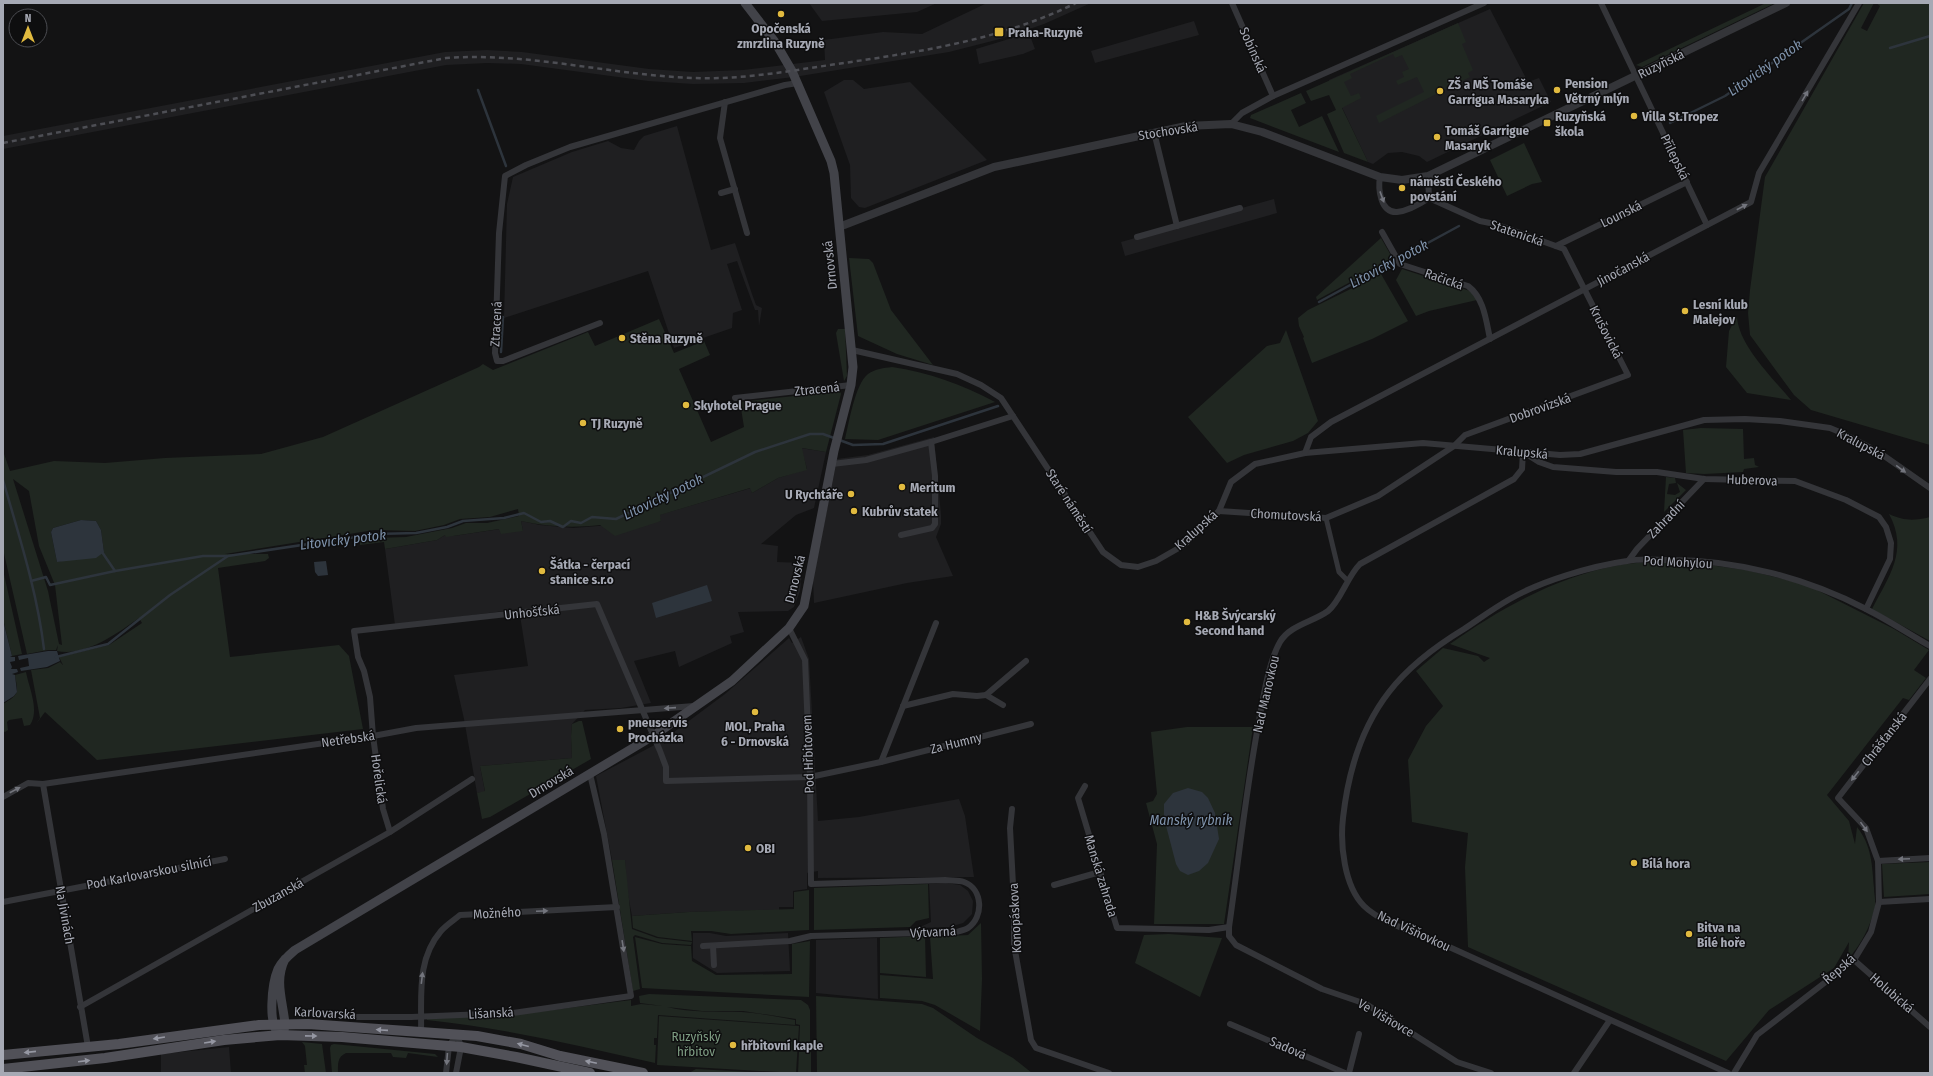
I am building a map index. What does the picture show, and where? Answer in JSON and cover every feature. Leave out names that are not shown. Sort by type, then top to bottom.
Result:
[{"type":"main road","name":"Drnovská","points":[[273,1024],[272,1007],[275,977],[285,959],[302,945],[653,736],[698,706],[732,681],[789,628],[804,606],[834,451],[851,385],[852,350],[833,167],[798,83],[775,42],[745,3]]},
{"type":"main road","points":[[273,1024],[275,1031],[280,1035],[284,1031],[285,1024],[279,980],[280,971],[285,959]]},
{"type":"main road","name":"Karlovarská","points":[[3,1055],[88,1047],[227,1028],[285,1024],[457,1034],[521,1044],[560,1056],[643,1073]]},
{"type":"main road","name":"Karlovarská","points":[[3,1069],[105,1058],[224,1040],[280,1035],[342,1037],[461,1047],[590,1073]]},
{"type":"street","name":"Sobínská","points":[[1232,3],[1274,96]]},
{"type":"street","points":[[1380,177],[1380,197],[1390,210],[1396,212],[1406,209],[1429,198],[1428,176],[1402,180],[1380,177],[1262,132],[1231,124],[1242,112],[1274,96],[1484,3]]},
{"type":"street","name":"Přílepská","points":[[1601,3],[1707,225]]},
{"type":"street","name":"Ruzyňská","points":[[1428,176],[1786,3]]},
{"type":"street","name":"Jinočanská","points":[[1305,453],[1311,437],[1331,422],[1751,202],[1759,173],[1859,3]]},
{"type":"street","points":[[747,234],[720,138],[725,102],[785,85],[798,83]]},
{"type":"street","name":"Ztracená","points":[[600,323],[503,361],[497,361],[495,353],[499,233],[505,176],[526,164],[570,148],[725,102]]},
{"type":"street","name":"Stochovská","points":[[839,227],[994,167],[1186,126],[1231,124]]},
{"type":"street","points":[[1154,132],[1177,226]]},
{"type":"street","name":"Lounská","points":[[1556,246],[1687,182]]},
{"type":"street","points":[[721,193],[735,189]]},
{"type":"street","name":"Statenická","points":[[1429,198],[1480,221],[1495,224],[1564,249],[1584,289]]},
{"type":"street","points":[[1137,237],[1240,208]]},
{"type":"street","name":"Račická","points":[[1382,232],[1400,264],[1468,286],[1476,292],[1480,300],[1490,339]]},
{"type":"street","name":"Krušovická","points":[[1584,289],[1628,374]]},
{"type":"street","name":"Staré náměstí","points":[[852,350],[957,374],[981,385],[1001,398],[1103,552],[1121,565],[1138,567]]},
{"type":"street","name":"Dobrovízská","points":[[1454,446],[1465,435],[1628,374]]},
{"type":"street","name":"Ztracená","points":[[734,398],[851,385]]},
{"type":"street","points":[[832,464],[866,460],[931,442],[1013,416]]},
{"type":"street","name":"Kralupská","points":[[1138,567],[1156,561],[1184,545],[1219,511],[1231,482],[1256,464],[1305,453],[1423,443],[1560,455],[1580,454],[1704,420],[1745,419],[1804,424],[1830,428],[1880,453],[1930,488]]},
{"type":"street","points":[[901,535],[932,528],[935,524],[935,476],[931,442]]},
{"type":"street","name":"Chomutovská","points":[[1219,511],[1326,518],[1378,496],[1454,446]]},
{"type":"street","name":"Huberova","points":[[1523,452],[1539,462],[1553,467],[1616,472],[1657,472],[1704,479],[1794,482],[1846,500],[1879,517],[1886,527],[1891,542],[1890,559],[1866,609]]},
{"type":"street","name":"Nad Manovkou","points":[[1236,945],[1229,936],[1229,927],[1255,743],[1264,696],[1276,650],[1281,640],[1290,631],[1328,611],[1340,595],[1347,580],[1360,564],[1514,479],[1522,469],[1523,452]]},
{"type":"street","name":"Zahradní","points":[[1629,560],[1637,549],[1704,479]]},
{"type":"street","points":[[1326,518],[1339,572],[1347,580]]},
{"type":"street","name":"Pod Mohylou","points":[[1432,651],[1512,598],[1537,586],[1597,567],[1629,560],[1696,560],[1756,569],[1808,584],[1866,609],[1930,646]]},
{"type":"street","name":"Unhošťská","points":[[354,631],[597,604],[642,710]]},
{"type":"street","points":[[881,762],[936,623]]},
{"type":"street","name":"Pod Hřbitovem","points":[[789,628],[804,660],[810,777],[811,884]]},
{"type":"street","name":"Hořelická","points":[[354,631],[358,657],[364,671],[370,697],[373,736],[383,809],[390,832]]},
{"type":"street","name":"Nad Višňovkou","points":[[1432,651],[1411,668],[1389,692],[1369,722],[1355,757],[1346,794],[1342,823],[1342,851],[1346,872],[1351,885],[1363,905],[1386,920],[1446,945],[1728,1073]]},
{"type":"street","points":[[903,706],[952,694],[977,696],[986,695],[1026,660]]},
{"type":"street","name":"Chrášťanská","points":[[1838,798],[1930,679]]},
{"type":"street","points":[[986,695],[1003,705]]},
{"type":"street","name":"Netřebská","points":[[3,797],[28,783],[43,784],[373,736],[416,728],[698,706]]},
{"type":"street","points":[[642,710],[653,736]]},
{"type":"street","name":"Za Humny","points":[[653,736],[666,767],[666,782],[810,777],[881,762],[1031,724]]},
{"type":"street","points":[[590,774],[593,780],[617,907]]},
{"type":"street","name":"Zbuzanská","points":[[80,1006],[390,832],[472,779]]},
{"type":"street","name":"Na Jivinách","points":[[43,784],[88,1047]]},
{"type":"street","name":"Manská zahrada","points":[[1085,786],[1078,798],[1117,928],[1209,930],[1229,927]]},
{"type":"street","name":"Řepská","points":[[1734,1073],[1757,1036],[1854,960],[1871,932],[1879,902],[1878,861],[1866,828],[1838,798]]},
{"type":"street","name":"Konopáskova","points":[[1012,809],[1010,828],[1014,945],[1031,1040],[1036,1048],[1109,1073]]},
{"type":"street","points":[[1878,861],[1930,858]]},
{"type":"street","name":"Pod Karlovarskou silnicí","points":[[3,902],[225,859]]},
{"type":"street","points":[[1054,886],[1100,872]]},
{"type":"street","name":"Výtvarná","points":[[703,946],[790,941],[811,936],[956,932],[968,928],[977,919],[980,906],[972,887],[964,882],[957,881],[811,884]]},
{"type":"street","points":[[1879,902],[1930,899]]},
{"type":"street","name":"Lišanská","points":[[350,1017],[421,1017],[513,1012],[631,996],[617,907]]},
{"type":"street","name":"Možného","points":[[421,1032],[421,975],[425,960],[441,931],[460,915],[617,907]]},
{"type":"street","name":"Ve Višňovce","points":[[1236,945],[1322,989],[1366,1004],[1457,1062],[1491,1073]]},
{"type":"street","points":[[713,946],[714,965]]},
{"type":"street","name":"Holubická","points":[[1854,960],[1930,1027]]},
{"type":"street","points":[[1574,1073],[1610,1020]]},
{"type":"street","name":"Sadová","points":[[1230,1024],[1344,1073]]},
{"type":"street","points":[[446,1073],[449,1046],[457,1034]]},
{"type":"street","points":[[456,1073],[461,1047],[457,1034]]},
{"type":"street","points":[[1349,1073],[1359,1034]]},
{"type":"shaded area","points":[[809,3],[937,3],[917,12],[822,21]]},
{"type":"shaded area","points":[[987,3],[1091,3],[1044,24],[1000,39],[949,52],[794,77],[744,83],[693,84],[648,81],[521,64],[487,63],[446,65],[3,149],[3,136],[445,52],[487,50],[522,52],[649,69],[693,72],[743,70],[825,60],[824,40],[883,32],[922,34]]},
{"type":"shaded area","name":"ZŠ a MŠ Tomáše Garrigua Masaryka","points":[[1490,9],[1528,82],[1539,78],[1551,102],[1427,162],[1419,156],[1402,152],[1388,153],[1373,164],[1368,162],[1329,80]]},
{"type":"shaded area","points":[[1194,21],[1199,35],[1095,63],[1091,51]]},
{"type":"shaded area","points":[[1029,33],[1035,49],[1023,54],[979,64],[976,49]]},
{"type":"shaded area","points":[[844,80],[853,80],[864,89],[910,82],[987,160],[865,208],[859,207],[851,198],[850,165],[824,92]]},
{"type":"shaded area","points":[[677,126],[711,250],[735,243],[756,305],[762,308],[759,326],[758,310],[755,310],[737,261],[727,264],[742,310],[733,313],[732,328],[674,348],[648,271],[504,318],[507,204],[513,177],[572,152],[608,141],[621,148],[634,150],[644,136]]},
{"type":"shaded area","points":[[1274,199],[1277,213],[1125,256],[1121,242]]},
{"type":"shaded area","points":[[934,437],[941,515],[941,524],[936,537],[953,576],[907,583],[814,603],[813,580],[837,459],[868,455]]},
{"type":"shaded area","points":[[801,448],[826,452],[814,508],[796,515],[761,544],[778,546],[777,562],[803,563],[800,591],[794,607],[788,611],[738,612],[744,632],[730,636],[732,643],[679,667],[675,651],[634,661],[651,703],[621,708],[585,710],[572,724],[572,758],[480,766],[485,792],[477,793],[464,719],[454,675],[528,666],[519,609],[395,625],[385,549],[437,540],[445,535],[453,536],[500,529],[523,531],[521,521],[540,525],[573,528],[661,521],[659,515],[751,488],[752,493],[778,478],[807,469]]},
{"type":"shaded area","points":[[801,637],[809,659],[818,821],[859,817],[959,799],[965,816],[974,877],[818,878],[818,871],[807,873],[807,889],[793,891],[793,907],[779,907],[779,910],[689,912],[632,916],[626,884],[625,860],[612,860],[596,776],[662,741],[725,694],[789,638],[792,643]]},
{"type":"shaded area","points":[[946,883],[960,885],[968,891],[973,901],[972,914],[963,923],[950,927],[918,928],[931,922],[929,884]]},
{"type":"shaded area","points":[[693,933],[710,933],[726,936],[788,933],[790,971],[717,973],[693,958]]},
{"type":"shaded area","points":[[877,938],[878,999],[816,993],[816,940]]},
{"type":"shaded area","points":[[229,1047],[231,1073],[161,1073],[161,1054]]},
{"type":"green space","points":[[1766,3],[1775,3],[1642,67],[1636,65]]},
{"type":"green space","points":[[1864,3],[1874,3],[1861,28],[1867,31],[1880,6],[1876,3],[1930,3],[1930,445],[1811,410],[1794,395],[1750,335],[1748,313],[1750,290],[1765,177]]},
{"type":"green space","points":[[1458,23],[1466,42],[1462,44],[1473,70],[1468,73],[1470,77],[1379,123],[1376,116],[1424,92],[1417,77],[1398,85],[1396,81],[1404,77],[1402,72],[1409,69],[1402,55],[1395,58],[1393,54],[1350,74],[1352,78],[1344,82],[1351,96],[1359,93],[1361,98],[1342,108],[1368,162],[1344,153],[1327,114],[1336,110],[1329,95],[1311,101],[1306,91]]},
{"type":"green space","points":[[1301,93],[1306,103],[1291,110],[1299,127],[1322,116],[1339,152],[1250,118],[1251,115]]},
{"type":"green space","points":[[1524,143],[1542,182],[1532,184],[1507,196],[1490,160]]},
{"type":"green space","points":[[1381,238],[1393,259],[1317,300],[1316,297]]},
{"type":"green space","points":[[849,258],[869,259],[873,263],[891,310],[933,365],[897,354],[858,336]]},
{"type":"green space","points":[[1402,269],[1470,291],[1477,300],[1429,311],[1416,316],[1396,280]]},
{"type":"green space","points":[[1381,274],[1408,321],[1372,339],[1312,363],[1299,326],[1298,318],[1308,310]]},
{"type":"green space","points":[[1737,316],[1743,338],[1750,350],[1791,400],[1747,393],[1726,367],[1729,331]]},
{"type":"green space","points":[[659,319],[674,353],[704,341],[710,355],[679,369],[711,442],[744,427],[740,402],[840,391],[841,394],[826,452],[802,448],[807,470],[778,478],[752,493],[750,488],[660,515],[661,521],[615,536],[600,525],[560,526],[541,525],[521,521],[523,531],[501,534],[499,529],[446,537],[445,535],[437,540],[385,549],[384,542],[360,545],[360,541],[375,538],[406,537],[452,528],[466,523],[487,523],[519,516],[518,509],[490,517],[460,519],[444,525],[415,531],[374,530],[225,554],[268,554],[269,558],[265,561],[218,568],[230,657],[339,645],[349,656],[363,729],[97,760],[45,712],[36,724],[40,718],[31,670],[48,668],[60,662],[63,665],[59,657],[109,645],[142,623],[139,618],[111,637],[90,647],[79,650],[68,652],[57,651],[58,645],[56,650],[27,654],[3,549],[3,451],[10,471],[54,461],[105,463],[165,458],[261,454],[323,437],[483,364],[493,370],[588,332],[595,346]],"holes":[[[13,479],[29,491],[39,546],[55,585],[62,645],[59,644],[48,591]],[[81,520],[96,521],[101,530],[104,552],[57,562],[51,532],[53,528]]]},
{"type":"green space","points":[[838,329],[845,329],[847,376],[844,381],[836,333]]},
{"type":"green space","points":[[1286,330],[1318,421],[1308,433],[1293,441],[1244,455],[1227,463],[1188,417],[1267,346],[1280,343]]},
{"type":"green space","points":[[892,367],[919,372],[945,380],[995,402],[878,440],[845,439],[853,404],[863,379],[874,371]]},
{"type":"green space","points":[[1701,428],[1743,429],[1744,459],[1754,458],[1755,465],[1759,467],[1744,469],[1743,472],[1704,474],[1686,473],[1683,430]]},
{"type":"green space","points":[[1666,477],[1675,478],[1676,483],[1669,484],[1667,494],[1675,495],[1680,492],[1677,483],[1686,490],[1664,512]]},
{"type":"green space","points":[[1889,514],[1909,520],[1930,517],[1930,641],[1872,609],[1890,574],[1897,552],[1895,527]]},
{"type":"green space","points":[[1665,562],[1709,565],[1746,570],[1807,585],[1894,629],[1929,650],[1914,670],[1926,678],[1909,700],[1903,698],[1827,795],[1849,821],[1855,844],[1857,827],[1866,841],[1872,864],[1875,905],[1871,921],[1865,934],[1857,948],[1848,959],[1849,942],[1834,968],[1769,1010],[1726,1061],[1468,947],[1465,867],[1468,833],[1412,822],[1408,760],[1426,726],[1443,706],[1416,671],[1443,648],[1478,656],[1484,662],[1490,658],[1450,644],[1489,618],[1552,585],[1597,570],[1620,565]]},
{"type":"green space","points":[[3,570],[22,654],[12,656],[3,619]]},
{"type":"green space","points":[[26,672],[33,699],[33,719],[30,725],[24,726],[22,718],[9,720],[7,722],[8,730],[5,732],[3,731],[3,704],[15,695],[17,686],[15,675]]},
{"type":"green space","points":[[582,721],[591,759],[490,817],[482,819],[477,793],[485,791],[480,766],[572,758],[572,724]]},
{"type":"green space","points":[[1187,727],[1253,727],[1224,924],[1154,924],[1157,844],[1146,803],[1153,801],[1157,794],[1151,732]]},
{"type":"green space","points":[[612,860],[625,860],[632,929],[657,938],[692,942],[691,945],[662,943],[635,935],[633,937],[640,989],[633,991]]},
{"type":"green space","points":[[1930,862],[1930,894],[1884,897],[1882,864]]},
{"type":"green space","points":[[928,884],[929,918],[916,921],[910,927],[814,930],[814,888]]},
{"type":"green space","points":[[809,890],[809,930],[731,934],[711,931],[691,931],[692,941],[658,937],[633,928],[632,916],[689,912],[794,909],[794,892]]},
{"type":"green space","points":[[981,923],[982,979],[980,1031],[935,1005],[922,1001],[880,998],[880,975],[933,979],[930,937],[968,935]]},
{"type":"green space","points":[[1169,934],[1222,938],[1200,997],[1135,963],[1144,935]]},
{"type":"green space","points":[[925,936],[926,977],[880,973],[880,938]]},
{"type":"green space","points":[[635,937],[662,944],[691,946],[692,961],[716,975],[792,974],[792,944],[810,941],[809,997],[642,988]]},
{"type":"green space","points":[[649,994],[801,1000],[808,1005],[810,1010],[810,1048],[799,1047],[800,1025],[796,1024],[796,1019],[743,1011],[702,1011],[667,1007],[695,1011],[762,1014],[795,1020],[795,1025],[658,1015],[657,1038],[654,1038],[654,1045],[656,1045],[655,1063],[513,1033],[456,1023],[427,1020],[427,1018],[513,1015],[631,1000],[631,1006],[641,1004],[663,1006],[640,1003],[639,996]]},
{"type":"green space","points":[[816,996],[922,1004],[933,1008],[977,1038],[1013,1058],[1032,1073],[817,1073]]},
{"type":"green space","name":"Ruzyňský hřbitov","points":[[659,1016],[799,1026],[796,1073],[657,1065]]},
{"type":"green space","points":[[302,1042],[322,1044],[326,1073],[305,1073],[304,1065],[307,1065],[305,1046]]},
{"type":"green space","points":[[334,1044],[435,1054],[438,1057],[408,1053],[406,1058],[393,1057],[391,1053],[346,1053],[341,1057],[338,1064],[338,1073],[332,1073],[330,1048],[331,1045]]},
{"type":"green space","points":[[799,1052],[811,1052],[811,1073],[798,1073]]},
{"type":"green space","points":[[696,1069],[771,1073],[689,1073]]},
{"type":"water","points":[[81,520],[96,521],[101,530],[104,552],[96,558],[57,562],[51,532],[53,528]]},
{"type":"water","points":[[326,561],[328,575],[318,576],[315,572],[314,562]]},
{"type":"water","points":[[707,585],[712,601],[656,618],[652,603]]},
{"type":"water","points":[[3,620],[12,656],[10,657],[15,657],[15,661],[10,662],[12,667],[11,669],[17,669],[18,672],[12,674],[15,675],[17,692],[14,696],[3,703]]},
{"type":"water","points":[[57,651],[60,661],[47,667],[21,671],[20,668],[29,666],[28,658],[19,660],[18,656]]},
{"type":"water","name":"Manský rybník","points":[[1188,788],[1202,792],[1208,798],[1215,813],[1219,839],[1208,863],[1199,871],[1188,875],[1180,871],[1176,864],[1164,818],[1164,804],[1173,793]]},
{"type":"waterway","name":"Litovický potok","points":[[1670,123],[1725,96],[1849,9],[1852,3]]},
{"type":"waterway","points":[[1890,48],[1930,36]]},
{"type":"waterway","points":[[478,90],[506,166]]},
{"type":"waterway","name":"Litovický potok","points":[[1319,302],[1459,226]]},
{"type":"waterway","points":[[501,352],[503,317]]},
{"type":"waterway","name":"Litovický potok","points":[[56,657],[108,644],[170,595],[228,556],[376,534],[416,533],[447,527],[463,521],[504,518],[524,513],[541,522],[550,521],[563,527],[571,521],[581,523],[592,517],[616,519],[755,452],[810,434],[823,434],[853,445],[883,444],[998,406]]},
{"type":"waterway","points":[[3,480],[32,585],[44,649]]},
{"type":"waterway","points":[[102,552],[115,571]]},
{"type":"waterway","name":"Litovický potok","points":[[31,581],[46,577],[50,585],[115,571],[203,556],[227,556]]},
{"type":"railway","points":[[3,143],[446,58],[508,58],[631,73],[693,78],[729,78],[783,72],[898,55],[959,43],[1019,26],[1048,16],[1076,3]]},
{"type":"place","name":"Opočenská zmrzlina Ruzyně","points":[[781,14]]},
{"type":"place","name":"Praha-Ruzyně","points":[[999,32]]},
{"type":"place","name":"Pension Větrný mlýn","points":[[1557,90]]},
{"type":"place","name":"ZŠ a MŠ Tomáše Garrigua Masaryka","points":[[1440,91]]},
{"type":"place","name":"Villa St.Tropez","points":[[1634,116]]},
{"type":"place","name":"Ruzyňská škola","points":[[1547,123]]},
{"type":"place","name":"Tomáš Garrigue Masaryk","points":[[1437,137]]},
{"type":"place","name":"náměstí Českého povstání","points":[[1402,188]]},
{"type":"place","name":"Lesní klub Malejov","points":[[1685,311]]},
{"type":"place","name":"Stěna Ruzyně","points":[[622,338]]},
{"type":"place","name":"Skyhotel Prague","points":[[686,405]]},
{"type":"place","name":"TJ Ruzyně","points":[[583,423]]},
{"type":"place","name":"Meritum","points":[[902,487]]},
{"type":"place","name":"U Rychtáře","points":[[851,494]]},
{"type":"place","name":"Kubrův statek","points":[[854,511]]},
{"type":"place","name":"Šátka - čerpací stanice s.r.o","points":[[542,571]]},
{"type":"place","name":"H&B Švýcarský Second hand","points":[[1187,622]]},
{"type":"place","name":"MOL, Praha 6 - Drnovská","points":[[755,712]]},
{"type":"place","name":"pneuservis Procházka","points":[[620,729]]},
{"type":"place","name":"OBI","points":[[748,848]]},
{"type":"place","name":"Bílá hora","points":[[1634,863]]},
{"type":"place","name":"Bitva na Bílé hoře","points":[[1689,934]]},
{"type":"place","name":"hřbitovní kaple","points":[[733,1045]]}]
